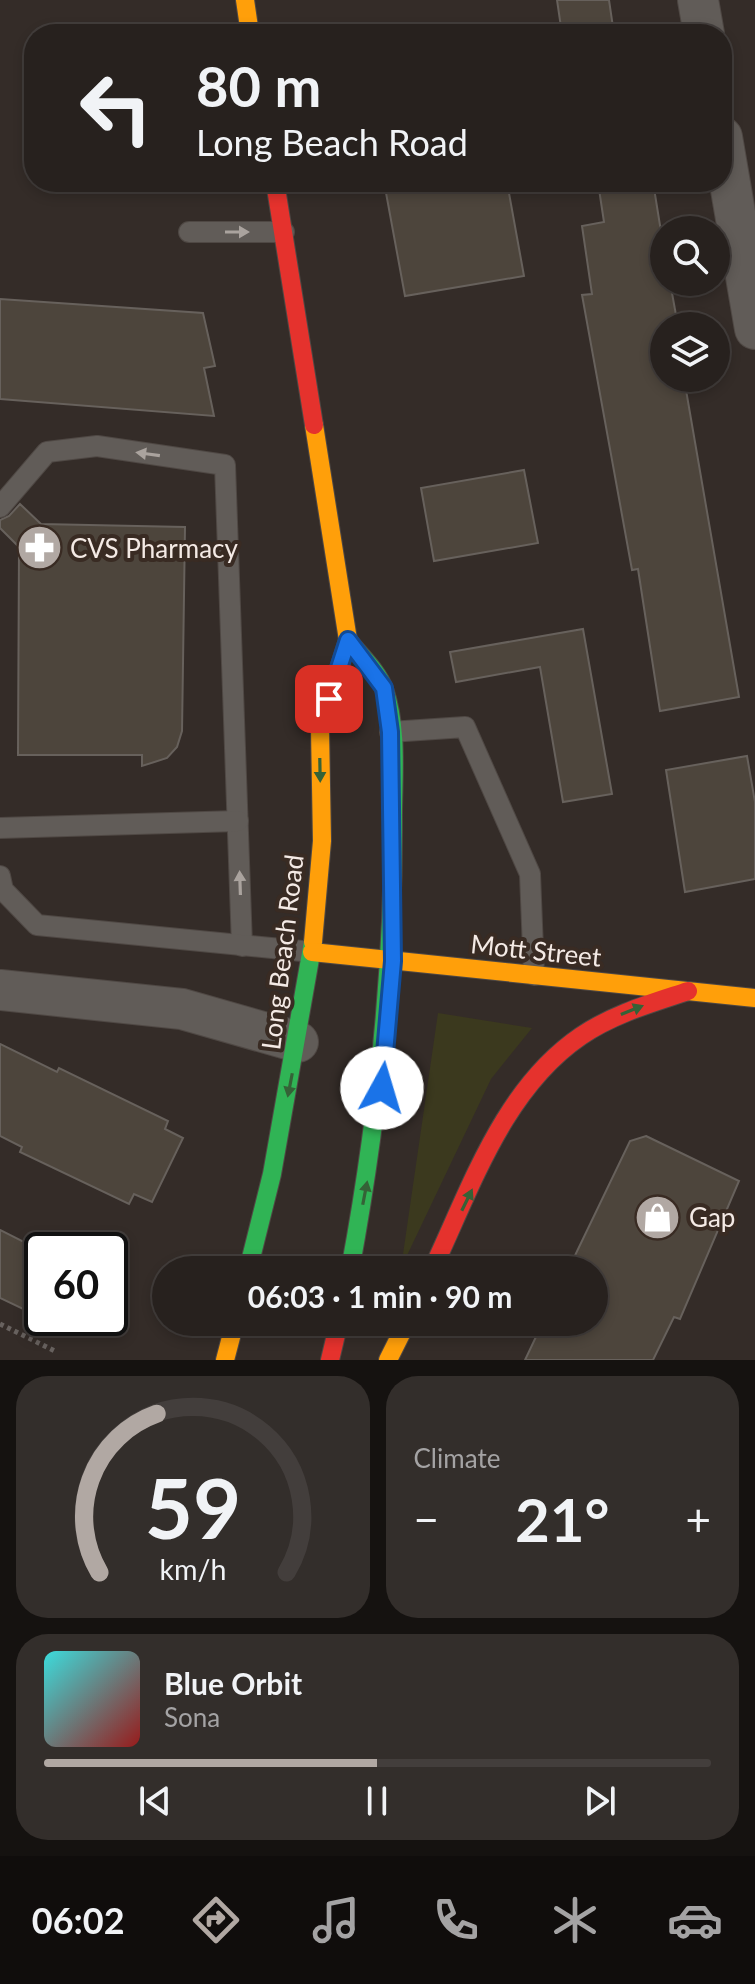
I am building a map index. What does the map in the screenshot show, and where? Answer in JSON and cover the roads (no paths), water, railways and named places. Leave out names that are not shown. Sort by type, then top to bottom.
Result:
[{"type":"main road","points":[[245,0],[249,24]]},
{"type":"main road","name":"Long Beach Road","points":[[252,1256],[272,1174],[312,952],[322,841],[320,729],[348,640],[277,192]]},
{"type":"main road","name":"Long Beach Road","points":[[348,640],[384,688],[390,732],[393,961],[374,1148],[353,1256]]},
{"type":"main road","name":"Mott Street","points":[[312,952],[755,998]]},
{"type":"main road","points":[[439,1256],[509,1113],[534,1078],[560,1052],[610,1019],[688,991]]},
{"type":"main road","points":[[225,1360],[231,1336]]},
{"type":"main road","points":[[330,1360],[336,1336]]},
{"type":"main road","points":[[388,1360],[400,1336]]},
{"type":"street","points":[[698,0],[702,24]]},
{"type":"street","points":[[731,192],[755,329]]},
{"type":"street","points":[[0,990],[182,1009],[298,1042]]},
{"type":"lane","points":[[189,232],[284,232]]},
{"type":"lane","points":[[0,507],[47,452],[97,446],[225,465],[242,946]]},
{"type":"lane","points":[[390,732],[465,727],[530,874],[534,975]]},
{"type":"lane","points":[[0,828],[238,821]]},
{"type":"lane","points":[[0,876],[3,890],[37,925],[312,952]]},
{"type":"place","name":"CVS Pharmacy","points":[[39,548]]},
{"type":"place","name":"Gap","points":[[658,1217]]}]
